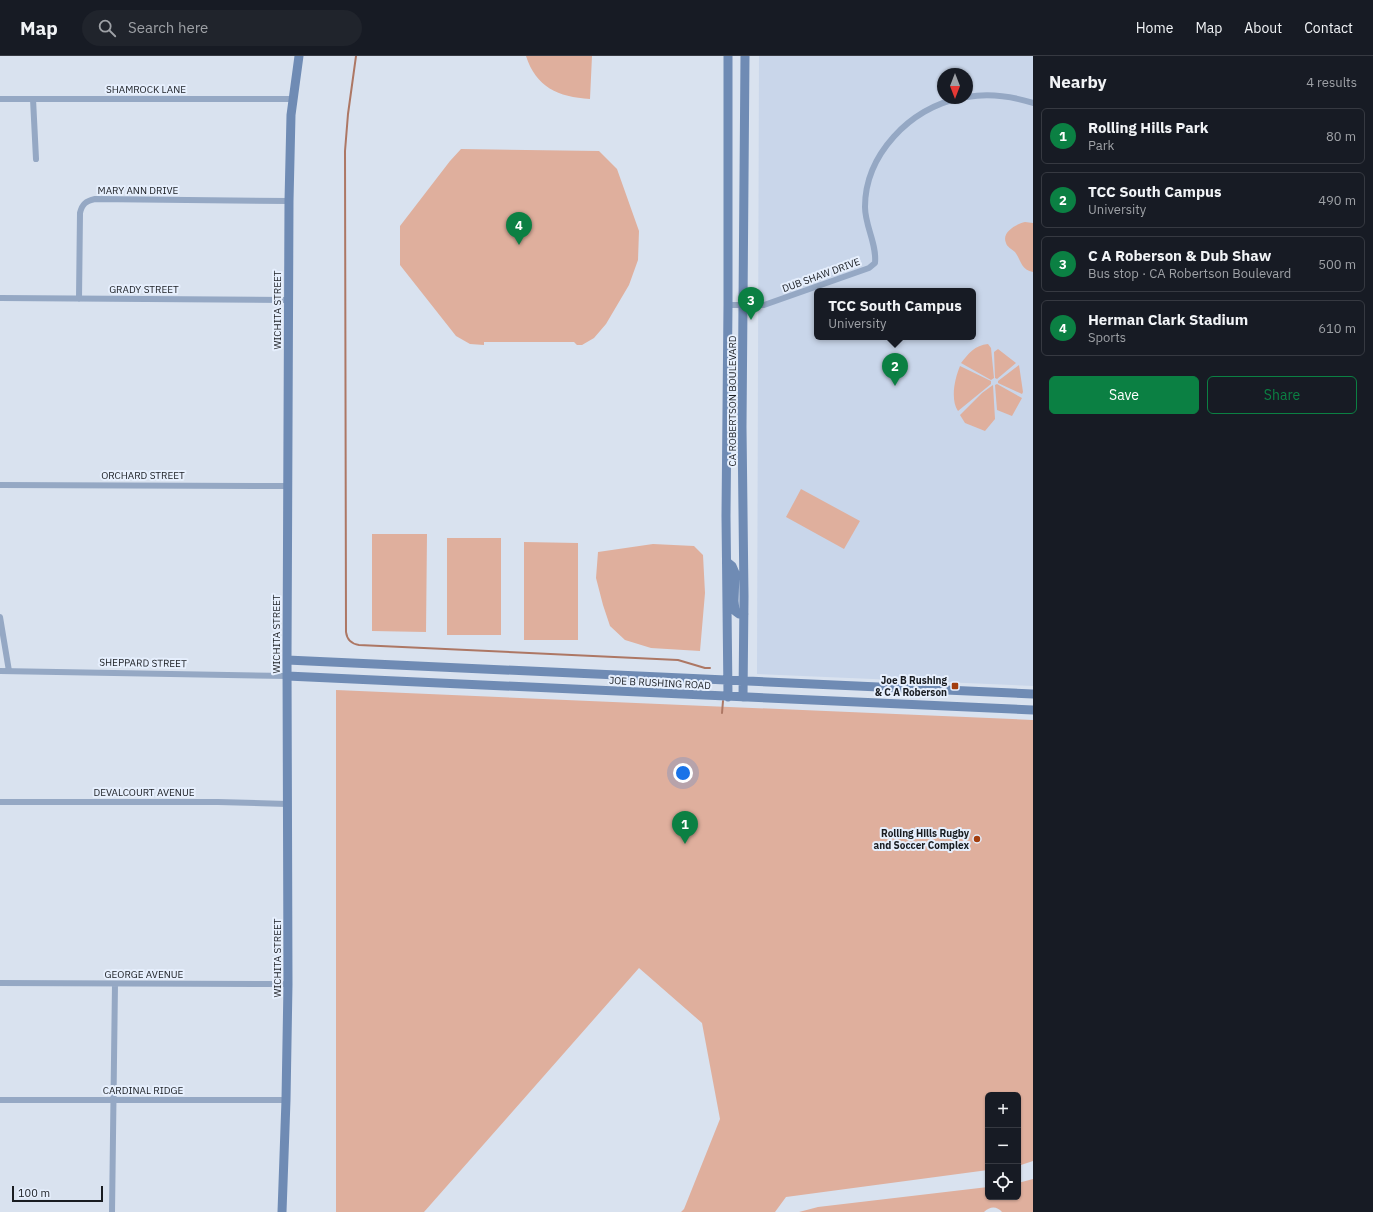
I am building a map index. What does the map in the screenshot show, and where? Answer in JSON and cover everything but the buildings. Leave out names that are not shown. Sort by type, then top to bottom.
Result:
[{"type":"street","name":"WICHITA STREET","points":[[282,1212],[288,984],[287,486],[289,201],[291,114],[299,56]]},
{"type":"street","name":"CA ROBERTSON BOULEVARD","points":[[728,56],[728,428],[726,516],[728,697]]},
{"type":"street","name":"CA ROBERTSON BOULEVARD","points":[[743,698],[744,515],[742,427],[746,56]]},
{"type":"street","points":[[973,96],[1000,95],[1033,103]]},
{"type":"street","name":"SHAMROCK LANE","points":[[0,99],[293,99]]},
{"type":"street","points":[[33,99],[36,159]]},
{"type":"street","points":[[728,103],[745,102]]},
{"type":"street","name":"DUB SHAW DRIVE","points":[[814,288],[869,268],[875,263],[876,254],[866,220],[865,206],[868,184],[877,160],[894,136],[915,118],[941,104]]},
{"type":"street","name":"MARY ANN DRIVE","points":[[79,299],[80,213],[81,206],[87,201],[95,199],[289,201]]},
{"type":"street","name":"DUB SHAW DRIVE","points":[[728,305],[764,305],[814,288]]},
{"type":"street","name":"GRADY STREET","points":[[0,298],[288,300]]},
{"type":"street","points":[[728,428],[742,427]]},
{"type":"street","name":"ORCHARD STREET","points":[[0,485],[287,486]]},
{"type":"street","points":[[726,516],[744,515]]},
{"type":"street","points":[[727,562],[732,566],[735,573],[735,612],[744,614]]},
{"type":"street","points":[[0,617],[9,671]]},
{"type":"street","name":"JOE B RUSHING ROAD","points":[[287,660],[1033,694]]},
{"type":"street","name":"SHEPPARD STREET","points":[[0,671],[287,676]]},
{"type":"street","name":"JOE B RUSHING ROAD","points":[[287,676],[743,698],[1033,710]]},
{"type":"street","points":[[938,705],[939,690]]},
{"type":"street","name":"DEVALCOURT AVENUE","points":[[0,802],[218,802],[287,804]]},
{"type":"street","name":"GEORGE AVENUE","points":[[0,983],[288,984]]},
{"type":"street","points":[[112,1212],[115,984]]},
{"type":"street","name":"CARDINAL RIDGE","points":[[0,1100],[286,1100]]},
{"type":"shaded area","points":[[526,56],[592,56],[590,99],[578,98],[558,93],[542,83],[530,67]]},
{"type":"shaded area","points":[[759,56],[1033,56],[1033,686],[757,674]]},
{"type":"shaded area","points":[[461,149],[599,151],[617,169],[639,231],[638,260],[629,285],[606,324],[594,338],[582,345],[577,345],[574,342],[484,342],[484,345],[470,344],[456,336],[400,265],[400,226]]},
{"type":"shaded area","points":[[1025,222],[1033,223],[1033,272],[1024,267],[1015,252],[1008,247],[1005,239],[1006,235],[1011,229]]},
{"type":"shaded area","points":[[988,344],[991,348],[994,378],[991,380],[961,363],[969,353],[976,348]]},
{"type":"shaded area","points":[[998,349],[1016,363],[997,379],[995,378],[994,352]]},
{"type":"shaded area","points":[[1019,365],[1023,392],[1022,394],[998,383],[998,381]]},
{"type":"shaded area","points":[[960,366],[991,381],[991,384],[958,411],[954,401],[954,388],[956,376]]},
{"type":"shaded area","points":[[997,384],[1022,398],[1012,416],[997,410],[995,385]]},
{"type":"shaded area","points":[[993,385],[995,419],[985,431],[965,423],[960,415],[982,393]]},
{"type":"shaded area","points":[[801,489],[860,521],[844,549],[786,517]]},
{"type":"shaded area","points":[[372,534],[427,534],[426,632],[372,631]]},
{"type":"shaded area","points":[[447,538],[501,538],[501,635],[447,635]]},
{"type":"shaded area","points":[[524,542],[578,543],[578,640],[524,640]]},
{"type":"shaded area","points":[[653,544],[694,546],[703,555],[705,593],[700,651],[651,648],[625,640],[610,626],[596,578],[598,552]]},
{"type":"shaded area","points":[[336,690],[1033,720],[1033,1161],[1021,1165],[1021,1092],[985,1092],[985,1170],[786,1197],[775,1212],[681,1212],[684,1209],[720,1119],[702,1023],[639,968],[424,1212],[336,1212]]},
{"type":"shaded area","points":[[1033,1179],[1033,1212],[1002,1212],[993,1208],[984,1212],[799,1212],[818,1207],[985,1187],[985,1200],[1021,1200],[1021,1182]]},
{"type":"waterway","points":[[356,56],[348,114],[345,151],[347,637],[352,643],[359,645],[678,660],[705,668],[710,668]]},
{"type":"waterway","points":[[722,713],[723,701]]},
{"type":"place","name":"Herman Clark Stadium","points":[[519,245]]},
{"type":"place","name":"C A Roberson & Dub Shaw","points":[[751,320]]},
{"type":"place","name":"TCC South Campus","points":[[895,386]]},
{"type":"place","name":"Joe B Rushing & C A Roberson","points":[[955,686]]},
{"type":"place","name":"Rolling Hills Rugby and Soccer Complex","points":[[977,839]]},
{"type":"place","name":"Rolling Hills Park","points":[[685,844]]}]
